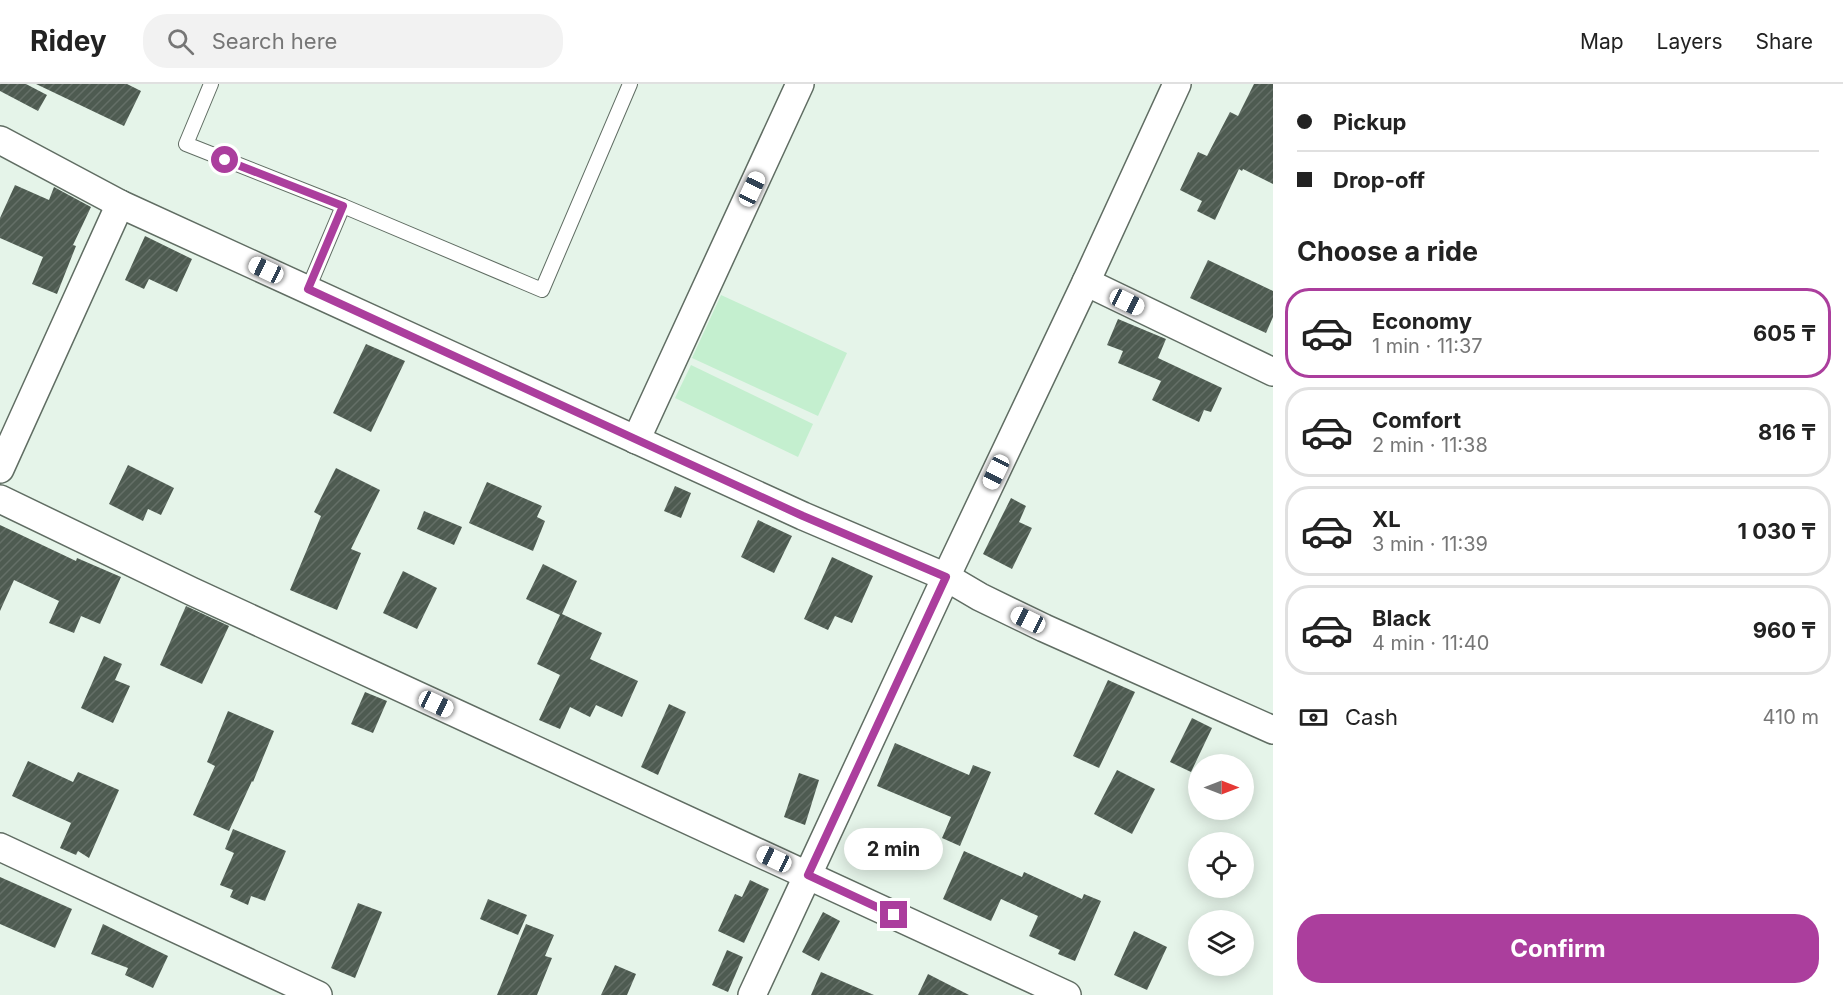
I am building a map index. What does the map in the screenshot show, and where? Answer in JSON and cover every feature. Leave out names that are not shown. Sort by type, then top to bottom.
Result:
[{"type":"street","points":[[636,440],[800,84]]},
{"type":"street","points":[[752,995],[1177,84]]},
{"type":"street","points":[[0,140],[120,204],[803,516],[946,577],[980,597],[1044,628],[1273,730]]},
{"type":"street","points":[[0,469],[120,204]]},
{"type":"street","points":[[1086,282],[1273,372]]},
{"type":"street","points":[[0,499],[201,596],[1067,995]]},
{"type":"street","points":[[0,847],[318,995]]},
{"type":"lane","points":[[211,84],[186,144],[343,206],[542,290],[630,84]]},
{"type":"lane","points":[[308,289],[343,206]]},
{"type":"green space","points":[[721,295],[847,353],[818,416],[692,358]]},
{"type":"green space","points":[[691,365],[813,424],[798,457],[675,398]]},
{"type":"building","points":[[0,84],[26,84],[47,95],[38,111],[0,91]]},
{"type":"building","points":[[36,84],[127,84],[141,91],[124,126]]},
{"type":"building","points":[[1254,84],[1273,84],[1273,184],[1239,169],[1215,220],[1197,211],[1202,201],[1180,190],[1198,152],[1207,156],[1230,112],[1238,116]]},
{"type":"building","points":[[15,185],[49,200],[54,187],[91,207],[73,245],[76,246],[57,294],[32,284],[43,257],[0,238],[0,218]]},
{"type":"building","points":[[145,236],[192,259],[177,292],[149,279],[144,289],[125,280]]},
{"type":"building","points":[[1208,260],[1273,291],[1273,317],[1266,333],[1190,298]]},
{"type":"building","points":[[1118,319],[1166,339],[1158,358],[1222,388],[1211,412],[1204,410],[1199,422],[1152,400],[1161,381],[1118,363],[1123,351],[1107,345]]},
{"type":"building","points":[[366,344],[405,361],[371,432],[333,413]]},
{"type":"building","points":[[128,465],[174,488],[161,515],[148,509],[143,521],[109,504]]},
{"type":"building","points":[[336,468],[380,490],[351,549],[361,553],[337,610],[290,590],[321,516],[314,512]]},
{"type":"building","points":[[487,482],[542,506],[537,517],[545,521],[533,551],[469,523]]},
{"type":"building","points":[[675,486],[691,493],[681,518],[664,511]]},
{"type":"building","points":[[1011,498],[1026,506],[1019,522],[1032,528],[1012,569],[983,554]]},
{"type":"building","points":[[424,511],[462,527],[454,545],[417,529]]},
{"type":"building","points":[[758,520],[792,536],[774,573],[741,557]]},
{"type":"building","points":[[0,525],[76,561],[77,558],[121,577],[100,624],[81,616],[74,633],[49,623],[59,601],[14,580],[0,611]]},
{"type":"building","points":[[832,557],[873,576],[852,623],[835,616],[828,630],[804,619]]},
{"type":"building","points":[[543,564],[577,581],[562,614],[602,633],[590,659],[638,681],[622,717],[596,705],[590,717],[570,707],[560,729],[539,720],[560,675],[537,664],[560,615],[526,599]]},
{"type":"building","points":[[403,571],[437,588],[417,629],[383,613]]},
{"type":"building","points":[[186,606],[229,626],[202,684],[160,665]]},
{"type":"building","points":[[104,656],[122,664],[115,680],[130,686],[113,723],[81,708]]},
{"type":"building","points":[[1108,680],[1135,692],[1099,768],[1073,756]]},
{"type":"building","points":[[365,692],[387,701],[373,733],[351,724]]},
{"type":"building","points":[[669,704],[686,712],[658,775],[641,767]]},
{"type":"building","points":[[228,711],[274,731],[229,831],[193,815],[215,766],[207,762]]},
{"type":"building","points":[[1192,718],[1212,728],[1200,754],[1188,754],[1188,771],[1170,762]]},
{"type":"building","points":[[895,743],[969,775],[973,765],[991,772],[960,846],[942,838],[951,817],[877,786]]},
{"type":"building","points":[[28,761],[73,782],[78,772],[119,790],[89,858],[78,851],[76,855],[60,848],[71,823],[12,796]]},
{"type":"building","points":[[1117,770],[1155,789],[1132,834],[1094,814]]},
{"type":"building","points":[[799,773],[819,780],[805,825],[784,817]]},
{"type":"building","points":[[233,829],[286,851],[265,901],[251,896],[248,905],[230,897],[233,890],[220,885],[234,853],[225,849]]},
{"type":"building","points":[[964,851],[1022,877],[1024,872],[1082,899],[1084,894],[1101,901],[1075,961],[1058,954],[1060,950],[1029,936],[1038,916],[1001,899],[991,921],[943,899]]},
{"type":"building","points":[[0,877],[72,909],[55,948],[0,924]]},
{"type":"building","points":[[750,880],[769,889],[744,943],[718,931],[735,894],[742,897]]},
{"type":"building","points":[[488,899],[527,915],[518,935],[480,919]]},
{"type":"building","points":[[358,903],[382,912],[355,978],[331,968]]},
{"type":"building","points":[[823,912],[840,921],[819,961],[802,952]]},
{"type":"building","points":[[103,924],[168,956],[153,988],[125,975],[128,968],[91,954]]},
{"type":"building","points":[[526,924],[554,935],[545,956],[552,958],[537,995],[497,995]]},
{"type":"building","points":[[1134,931],[1167,947],[1147,990],[1114,975]]},
{"type":"building","points":[[727,950],[743,957],[728,992],[712,985]]},
{"type":"building","points":[[615,965],[636,974],[627,995],[601,995]]},
{"type":"building","points":[[821,972],[874,995],[811,995]]},
{"type":"building","points":[[928,974],[969,995],[918,995]]},
{"type":"route","points":[[225,160],[343,206],[308,289],[803,516],[946,577],[808,875],[894,915]]}]
